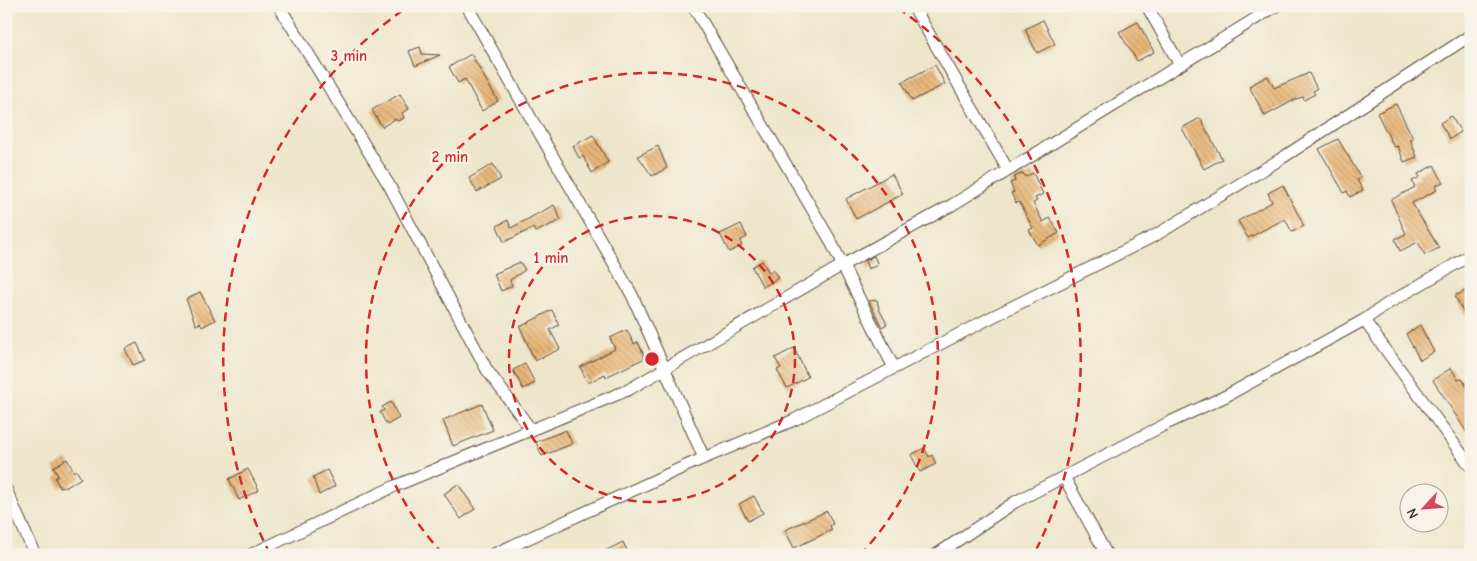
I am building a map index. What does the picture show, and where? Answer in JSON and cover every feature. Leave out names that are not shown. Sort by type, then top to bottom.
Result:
[{"type":"street","points":[[279,6],[389,185],[487,370],[532,431]]},
{"type":"street","points":[[467,6],[591,220],[632,295],[666,368],[704,458]]},
{"type":"street","points":[[693,6],[829,238],[841,266],[894,368]]},
{"type":"street","points":[[913,6],[1008,170]]},
{"type":"street","points":[[1147,6],[1180,64]]},
{"type":"street","points":[[250,555],[395,486],[628,390],[952,204],[1276,6]]},
{"type":"street","points":[[492,555],[517,551],[704,458],[794,420],[1156,235],[1279,160],[1471,35]]},
{"type":"street","points":[[936,555],[1015,502],[1168,423],[1226,396],[1364,320],[1387,304],[1471,255]]},
{"type":"street","points":[[1364,320],[1471,467]]},
{"type":"street","points":[[1064,477],[1107,555]]},
{"type":"street","points":[[6,489],[35,555]]},
{"type":"building","points":[[1043,20],[1055,44],[1037,53],[1025,29]]},
{"type":"building","points":[[1138,22],[1154,52],[1137,61],[1119,32]]},
{"type":"building","points":[[420,47],[422,54],[440,55],[415,66],[409,51]]},
{"type":"building","points":[[471,54],[498,101],[482,111],[465,79],[458,83],[449,67]]},
{"type":"building","points":[[935,65],[945,84],[912,101],[902,82]]},
{"type":"building","points":[[1309,73],[1317,89],[1313,91],[1315,94],[1304,100],[1303,97],[1296,99],[1265,116],[1249,86],[1268,76],[1274,88]]},
{"type":"building","points":[[400,94],[409,109],[402,113],[404,118],[398,121],[395,119],[382,127],[372,110]]},
{"type":"building","points":[[1396,104],[1413,138],[1410,139],[1417,157],[1404,162],[1398,146],[1394,147],[1377,113]]},
{"type":"building","points":[[1451,116],[1461,132],[1450,139],[1440,123]]},
{"type":"building","points":[[1200,118],[1222,159],[1204,169],[1182,128]]},
{"type":"building","points":[[593,135],[608,162],[592,173],[583,156],[579,158],[573,146]]},
{"type":"building","points":[[1338,139],[1361,178],[1357,180],[1363,190],[1350,197],[1347,191],[1344,193],[1319,149]]},
{"type":"building","points":[[658,146],[667,168],[652,176],[638,156]]},
{"type":"building","points":[[493,164],[501,179],[477,192],[469,178]]},
{"type":"building","points":[[1434,165],[1443,182],[1435,186],[1437,190],[1412,203],[1439,248],[1425,255],[1418,242],[1400,251],[1395,239],[1406,234],[1391,200],[1415,187],[1412,181],[1420,177],[1418,174]]},
{"type":"building","points":[[1023,173],[1025,177],[1033,173],[1043,194],[1035,198],[1037,201],[1033,203],[1043,222],[1050,218],[1059,233],[1038,245],[1029,230],[1033,228],[1019,202],[1016,203],[1011,193],[1014,192],[1010,183],[1015,181],[1014,177]]},
{"type":"building","points":[[892,174],[903,194],[856,219],[846,199]]},
{"type":"building","points":[[1283,185],[1304,226],[1292,232],[1285,219],[1248,238],[1238,221],[1272,202],[1268,193]]},
{"type":"building","points":[[554,205],[561,220],[535,232],[533,228],[504,242],[497,226],[508,220],[511,228]]},
{"type":"building","points":[[741,224],[747,237],[740,241],[742,246],[729,252],[720,234]]},
{"type":"building","points":[[874,256],[878,265],[868,269],[865,261]]},
{"type":"building","points":[[762,261],[769,273],[773,270],[778,278],[763,287],[752,267]]},
{"type":"building","points":[[520,262],[525,270],[510,280],[512,286],[501,291],[494,274]]},
{"type":"building","points":[[1471,288],[1471,327],[1455,296]]},
{"type":"building","points":[[200,292],[215,320],[202,327],[200,323],[196,325],[186,299]]},
{"type":"building","points":[[877,300],[879,309],[887,324],[882,327],[869,301]]},
{"type":"building","points":[[552,310],[559,325],[550,330],[560,349],[535,361],[520,327]]},
{"type":"building","points":[[1420,325],[1434,352],[1420,360],[1406,334]]},
{"type":"building","points":[[627,330],[634,344],[638,342],[645,358],[606,377],[605,374],[588,383],[580,367],[615,349],[610,338]]},
{"type":"building","points":[[137,343],[145,360],[133,365],[125,349]]},
{"type":"building","points":[[794,348],[808,377],[787,388],[777,370],[781,368],[775,358]]},
{"type":"building","points":[[525,364],[535,383],[523,389],[513,370]]},
{"type":"building","points":[[1451,368],[1458,380],[1462,378],[1471,396],[1471,439],[1433,380]]},
{"type":"building","points":[[391,402],[399,418],[387,425],[380,412],[384,410],[382,407]]},
{"type":"building","points":[[482,404],[493,430],[453,446],[443,420]]},
{"type":"building","points":[[566,430],[572,444],[542,456],[536,442]]},
{"type":"building","points":[[924,448],[929,457],[932,455],[936,464],[920,472],[911,455]]},
{"type":"building","points":[[67,459],[74,472],[76,470],[81,478],[65,488],[64,486],[60,488],[55,478],[58,476],[53,467]]},
{"type":"building","points":[[248,469],[259,490],[239,500],[229,479]]},
{"type":"building","points":[[327,470],[335,486],[319,495],[313,477]]},
{"type":"building","points":[[458,484],[475,509],[461,519],[444,494]]},
{"type":"building","points":[[754,496],[763,513],[748,521],[739,504]]},
{"type":"building","points":[[827,511],[833,524],[830,526],[832,530],[794,548],[785,530]]},
{"type":"building","points":[[623,542],[629,555],[597,555]]}]
